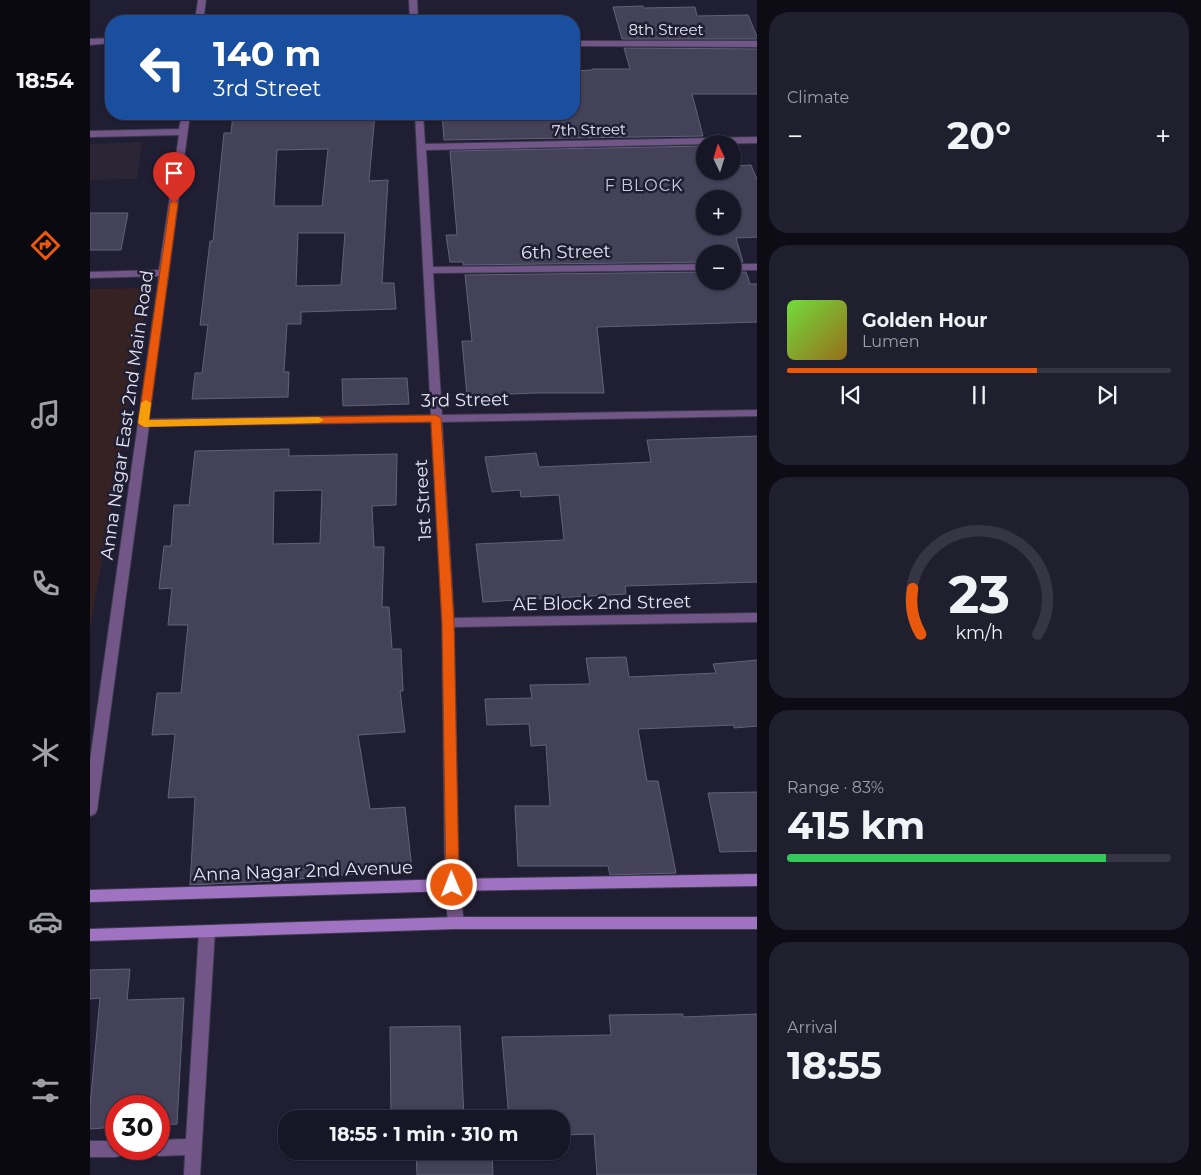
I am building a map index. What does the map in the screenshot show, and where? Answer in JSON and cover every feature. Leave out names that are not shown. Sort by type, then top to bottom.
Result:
[{"type":"main road","name":"Anna Nagar 2nd Avenue","points":[[90,896],[452,885],[757,880]]},
{"type":"main road","points":[[90,935],[456,924],[757,923]]},
{"type":"street","points":[[200,15],[202,0]]},
{"type":"street","points":[[413,0],[414,15]]},
{"type":"street","points":[[90,42],[105,41]]},
{"type":"street","name":"8th Street","points":[[580,44],[757,44]]},
{"type":"street","name":"Anna Nagar East 2nd Main Road","points":[[90,810],[185,120]]},
{"type":"street","name":"1st Street","points":[[419,120],[448,623],[452,885],[456,924]]},
{"type":"street","points":[[90,134],[184,132]]},
{"type":"street","name":"7th Street","points":[[421,147],[757,140]]},
{"type":"street","points":[[741,267],[757,266]]},
{"type":"street","name":"6th Street","points":[[428,270],[696,267]]},
{"type":"street","points":[[90,275],[164,274]]},
{"type":"street","name":"3rd Street","points":[[144,423],[757,413]]},
{"type":"street","name":"AE Block 2nd Street","points":[[448,623],[757,617]]},
{"type":"street","points":[[192,1175],[207,931]]},
{"type":"street","points":[[170,1148],[194,1147]]},
{"type":"street","points":[[90,1149],[105,1149]]},
{"type":"shaded area","points":[[142,142],[137,179],[90,180],[90,144]]},
{"type":"shaded area","points":[[149,288],[90,629],[90,289]]},
{"type":"building","points":[[613,7],[695,7],[697,16],[748,15],[757,39],[622,39]]},
{"type":"building","points":[[624,48],[757,49],[757,94],[692,94],[703,135],[696,136],[444,140],[442,120],[580,120],[580,71],[630,69]]},
{"type":"building","points":[[232,120],[374,120],[369,181],[388,180],[382,283],[394,283],[396,309],[301,312],[301,324],[287,324],[284,372],[289,372],[288,397],[192,399],[195,373],[202,373],[208,325],[200,325],[210,241],[213,241],[224,133],[231,133]],"holes":[[[328,149],[322,206],[274,206],[277,150]],[[298,233],[345,233],[341,285],[296,286]]]},
{"type":"building","points":[[696,146],[696,180],[741,180],[741,166],[751,165],[757,180],[757,237],[736,238],[738,245],[696,245],[696,262],[463,265],[463,262],[450,262],[446,235],[457,235],[450,151]]},
{"type":"building","points":[[90,213],[128,213],[121,250],[90,250]]},
{"type":"building","points":[[696,272],[696,290],[741,290],[741,272],[746,272],[750,284],[757,284],[757,322],[597,327],[604,393],[534,393],[467,396],[462,341],[472,341],[465,275]]},
{"type":"building","points":[[407,378],[409,404],[343,406],[342,379]]},
{"type":"building","points":[[757,436],[757,582],[625,586],[626,594],[483,602],[476,544],[564,540],[559,495],[521,497],[520,490],[492,492],[485,457],[536,453],[539,467],[651,462],[647,440]]},
{"type":"building","points":[[289,449],[289,456],[397,454],[396,505],[372,506],[374,547],[384,547],[382,607],[389,607],[392,649],[401,649],[403,691],[400,691],[405,732],[358,735],[370,809],[405,807],[412,869],[276,881],[190,885],[195,797],[168,798],[175,734],[152,735],[157,693],[181,693],[188,625],[168,625],[172,588],[159,589],[164,546],[171,546],[174,505],[189,505],[195,451]],"holes":[[[322,490],[320,543],[273,544],[274,491]]]},
{"type":"building","points":[[626,657],[629,677],[716,673],[713,664],[757,660],[757,726],[734,728],[734,725],[638,729],[647,781],[658,781],[676,873],[610,875],[608,866],[518,866],[515,806],[550,806],[546,745],[531,746],[529,724],[487,725],[485,699],[532,698],[530,685],[590,684],[586,658]]},
{"type":"building","points":[[757,792],[757,851],[720,852],[708,793]]},
{"type":"building","points":[[130,969],[127,1000],[184,998],[177,1124],[170,1124],[170,1095],[105,1095],[105,1128],[90,1129],[90,1106],[100,998],[90,999],[90,970]]},
{"type":"building","points":[[683,1014],[683,1017],[757,1014],[757,1175],[597,1175],[594,1134],[570,1135],[570,1110],[508,1110],[502,1037],[611,1035],[609,1015]]},
{"type":"building","points":[[460,1026],[464,1110],[391,1110],[390,1027]]},
{"type":"building","points":[[416,1160],[492,1160],[493,1175],[417,1175]]},
{"type":"slow traffic","points":[[146,403],[144,423],[319,420]]},
{"type":"district","name":"F BLOCK","points":[[644,185]]},
{"type":"route","points":[[174,203],[144,423],[436,418],[448,623],[452,885]]}]
